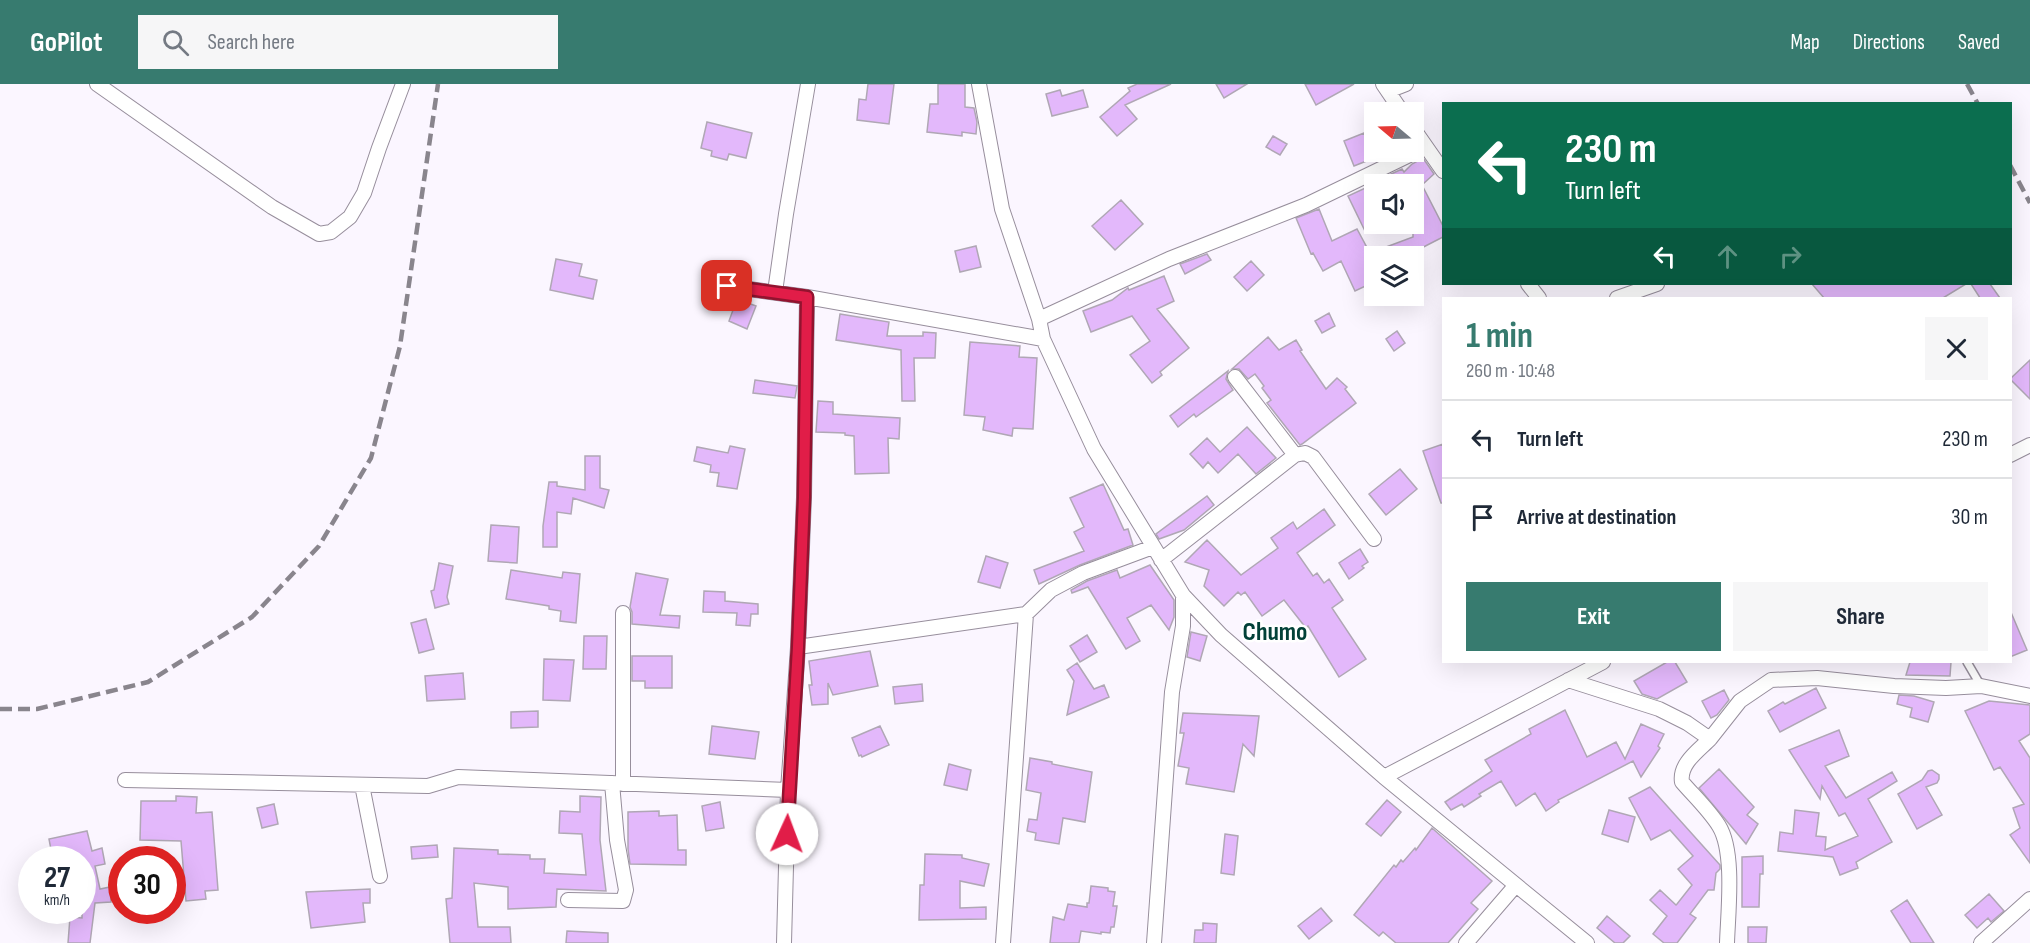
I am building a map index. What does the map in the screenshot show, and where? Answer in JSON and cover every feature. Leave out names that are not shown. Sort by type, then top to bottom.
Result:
[{"type":"street","points":[[97,84],[272,207],[318,234],[331,232],[350,217],[364,193],[378,148],[403,84]]},
{"type":"street","points":[[775,292],[808,84]]},
{"type":"street","points":[[979,84],[1002,209],[1039,319],[1043,339],[1094,449],[1183,594],[1221,635],[1384,777],[1587,943]]},
{"type":"street","points":[[1395,102],[1386,88],[1406,84]]},
{"type":"street","points":[[1039,319],[1169,259],[1306,205],[1425,147],[1442,170]]},
{"type":"street","points":[[1529,285],[1538,297]]},
{"type":"street","points":[[1620,297],[1654,285]]},
{"type":"street","points":[[727,286],[807,297],[1043,339]]},
{"type":"street","points":[[784,943],[788,790],[798,647],[806,440],[807,297]]},
{"type":"street","points":[[1235,377],[1295,455]]},
{"type":"street","points":[[2012,454],[2030,445]]},
{"type":"street","points":[[1161,560],[1295,455],[1305,453],[1313,457],[1374,539]]},
{"type":"street","points":[[798,647],[1026,614],[1051,590],[1083,573],[1153,547]]},
{"type":"street","points":[[1154,943],[1172,692],[1182,626],[1183,594]]},
{"type":"street","points":[[568,900],[622,901],[626,890],[617,840],[623,612]]},
{"type":"street","points":[[1003,943],[1026,614]]},
{"type":"street","points":[[1384,777],[1601,663]]},
{"type":"street","points":[[1727,943],[1729,869],[1725,845],[1719,827],[1682,782],[1681,776],[1683,769],[1740,701],[1771,680],[1818,678],[1894,686],[1946,688],[1981,686],[2030,696]]},
{"type":"street","points":[[1568,680],[1659,709],[1687,723],[1710,739]]},
{"type":"street","points":[[125,780],[428,786],[458,777],[788,790]]},
{"type":"street","points":[[362,785],[380,876]]},
{"type":"street","points":[[1466,943],[1516,885]]},
{"type":"street","points":[[1981,943],[2030,899]]},
{"type":"lane","points":[[1968,663],[1981,686]]},
{"type":"building","points":[[868,84],[894,84],[889,124],[857,120],[859,99],[866,100]]},
{"type":"building","points":[[938,84],[965,84],[965,107],[974,108],[977,122],[976,134],[962,132],[962,136],[927,132],[930,104],[938,104]]},
{"type":"building","points":[[1137,84],[1171,84],[1125,105],[1137,119],[1117,136],[1100,117],[1130,91],[1128,88]]},
{"type":"building","points":[[1216,84],[1247,84],[1224,98]]},
{"type":"building","points":[[1305,84],[1354,84],[1316,105]]},
{"type":"building","points":[[1060,90],[1062,96],[1083,90],[1088,107],[1052,116],[1046,94]]},
{"type":"building","points":[[707,122],[752,133],[746,158],[729,154],[727,160],[711,156],[712,151],[701,148]]},
{"type":"building","points":[[1364,133],[1364,162],[1354,166],[1344,141]]},
{"type":"building","points":[[1273,136],[1287,144],[1280,155],[1266,147]]},
{"type":"building","points":[[1424,159],[1434,174],[1424,183],[1424,174],[1391,174],[1402,169],[1404,172],[1412,164],[1424,162]]},
{"type":"building","points":[[1364,189],[1364,229],[1348,196]]},
{"type":"building","points":[[1424,189],[1442,224],[1442,238],[1424,247],[1389,246],[1413,237],[1413,234],[1424,234]]},
{"type":"building","points":[[1121,200],[1143,224],[1115,250],[1092,226]]},
{"type":"building","points":[[1319,209],[1332,241],[1357,229],[1366,246],[1364,246],[1364,287],[1355,291],[1341,261],[1323,271],[1313,253],[1311,254],[1296,218]]},
{"type":"building","points":[[976,246],[981,267],[960,272],[955,251]]},
{"type":"building","points":[[1207,254],[1211,260],[1185,274],[1180,264]]},
{"type":"building","points":[[556,259],[582,264],[579,276],[597,280],[593,299],[550,290]]},
{"type":"building","points":[[1251,261],[1264,275],[1247,291],[1234,277]]},
{"type":"building","points":[[1164,276],[1174,301],[1157,309],[1189,348],[1160,372],[1162,375],[1152,383],[1130,355],[1150,341],[1132,316],[1091,332],[1083,311],[1112,300],[1128,288],[1129,290]]},
{"type":"building","points":[[1813,285],[1964,285],[1945,297],[1823,297]]},
{"type":"building","points":[[1972,285],[1991,285],[1999,297],[1979,297]]},
{"type":"building","points":[[737,299],[756,306],[747,329],[729,321]]},
{"type":"building","points":[[1329,313],[1335,326],[1322,333],[1315,321]]},
{"type":"building","points":[[840,314],[889,322],[887,336],[923,336],[923,332],[936,333],[935,358],[914,358],[915,401],[902,401],[901,350],[836,340]]},
{"type":"building","points":[[1397,331],[1405,343],[1394,351],[1386,339]]},
{"type":"building","points":[[1268,337],[1279,350],[1296,340],[1302,350],[1300,351],[1326,389],[1337,378],[1347,387],[1345,389],[1356,403],[1300,445],[1267,403],[1271,400],[1255,374],[1248,379],[1239,369],[1232,369]]},
{"type":"building","points":[[970,342],[1020,346],[1019,357],[1037,358],[1033,429],[1013,428],[1012,436],[983,430],[985,417],[964,415]]},
{"type":"building","points":[[2030,360],[2030,399],[2012,381],[2012,377]]},
{"type":"building","points":[[1228,371],[1226,379],[1233,390],[1196,417],[1194,414],[1178,427],[1170,416]]},
{"type":"building","points":[[755,380],[797,386],[795,398],[753,393]]},
{"type":"building","points":[[818,401],[833,402],[833,414],[900,418],[899,439],[888,438],[889,473],[855,474],[854,436],[845,435],[845,433],[816,432]]},
{"type":"building","points":[[1247,427],[1276,458],[1256,474],[1238,454],[1218,473],[1208,462],[1203,468],[1190,454],[1207,438],[1220,452]]},
{"type":"building","points":[[1442,444],[1442,503],[1441,503],[1423,451]]},
{"type":"building","points":[[730,446],[745,449],[737,489],[717,486],[719,473],[710,472],[711,465],[694,461],[697,447],[728,453]]},
{"type":"building","points":[[585,456],[600,456],[600,488],[609,490],[604,508],[573,498],[571,514],[557,512],[557,547],[543,547],[543,526],[549,482],[557,482],[557,486],[585,490]]},
{"type":"building","points":[[1400,469],[1417,489],[1386,515],[1369,494]]},
{"type":"building","points":[[1103,484],[1124,530],[1128,529],[1133,545],[1080,565],[1039,584],[1034,570],[1084,551],[1074,532],[1084,527],[1070,498]]},
{"type":"building","points":[[1207,496],[1214,505],[1184,530],[1159,539],[1156,534]]},
{"type":"building","points":[[1324,509],[1335,525],[1297,553],[1313,576],[1317,573],[1324,583],[1329,579],[1343,600],[1332,608],[1366,659],[1339,677],[1308,626],[1306,628],[1284,600],[1262,616],[1245,592],[1241,595],[1238,592],[1224,606],[1204,586],[1209,570],[1185,562],[1207,540],[1241,575],[1278,548],[1271,538],[1293,522],[1297,529]]},
{"type":"building","points":[[491,525],[519,527],[517,563],[488,561]]},
{"type":"building","points":[[1360,549],[1368,562],[1362,566],[1364,568],[1349,579],[1339,563]]},
{"type":"building","points":[[986,556],[1008,563],[1000,588],[978,582]]},
{"type":"building","points":[[439,563],[453,566],[447,597],[449,604],[435,608],[431,591],[434,590]]},
{"type":"building","points":[[1150,565],[1174,600],[1174,617],[1169,630],[1151,605],[1127,618],[1140,641],[1126,649],[1088,587],[1072,593],[1071,590],[1087,581],[1117,570],[1120,578]]},
{"type":"building","points":[[511,570],[562,578],[563,572],[580,574],[576,623],[560,621],[561,611],[549,609],[549,606],[506,599]]},
{"type":"building","points":[[636,573],[668,579],[660,615],[680,616],[679,628],[632,624],[630,607]]},
{"type":"building","points":[[704,591],[725,592],[725,601],[758,604],[758,614],[751,614],[750,626],[736,625],[737,613],[703,612]]},
{"type":"building","points":[[2012,615],[2027,650],[2012,656]]},
{"type":"building","points":[[426,619],[434,649],[419,653],[411,623]]},
{"type":"building","points":[[1191,632],[1207,636],[1200,661],[1187,657]]},
{"type":"building","points":[[1087,635],[1097,652],[1080,662],[1070,646]]},
{"type":"building","points":[[584,636],[607,636],[606,669],[583,669]]},
{"type":"building","points":[[870,651],[878,686],[833,695],[828,683],[828,704],[812,705],[809,661]]},
{"type":"building","points":[[632,656],[672,656],[672,688],[645,688],[645,681],[632,681]]},
{"type":"building","points":[[544,659],[574,660],[570,701],[543,700]]},
{"type":"building","points":[[1077,663],[1094,689],[1104,685],[1109,697],[1067,715],[1074,681],[1067,670]]},
{"type":"building","points":[[1665,663],[1676,663],[1687,682],[1657,699],[1642,694],[1634,681]]},
{"type":"building","points":[[1910,663],[1951,663],[1950,676],[1906,675]]},
{"type":"building","points":[[463,673],[465,699],[427,701],[425,676]]},
{"type":"building","points":[[922,684],[923,701],[895,704],[893,687]]},
{"type":"building","points":[[1816,688],[1826,708],[1780,732],[1768,711]]},
{"type":"building","points":[[1724,690],[1729,700],[1717,715],[1711,718],[1702,701]]},
{"type":"building","points":[[1899,695],[1914,696],[1934,702],[1928,722],[1910,717],[1912,708],[1897,704]]},
{"type":"building","points":[[1989,701],[2030,705],[2030,734],[2019,741],[2030,758],[2030,863],[2010,835],[2020,828],[2013,808],[2024,804],[2000,767],[1994,770],[1965,711]]},
{"type":"building","points":[[1565,710],[1587,757],[1616,742],[1625,759],[1641,724],[1664,734],[1658,746],[1660,748],[1641,777],[1633,761],[1558,800],[1559,802],[1546,811],[1535,793],[1516,806],[1501,781],[1479,794],[1481,796],[1464,807],[1462,804],[1451,810],[1445,802],[1492,771],[1485,760],[1531,734],[1529,729]]},
{"type":"building","points":[[538,711],[538,727],[511,728],[511,712]]},
{"type":"building","points":[[1183,713],[1259,716],[1254,756],[1243,744],[1234,792],[1186,784],[1189,768],[1178,766],[1184,733],[1180,733]]},
{"type":"building","points":[[712,726],[759,732],[755,759],[709,754]]},
{"type":"building","points":[[880,726],[889,745],[862,757],[859,756],[852,738]]},
{"type":"building","points":[[1839,730],[1849,756],[1825,766],[1846,798],[1892,772],[1897,781],[1868,799],[1892,842],[1856,862],[1858,868],[1840,875],[1833,857],[1778,851],[1780,832],[1793,834],[1795,810],[1819,813],[1816,836],[1826,837],[1825,850],[1858,836],[1845,813],[1839,816],[1822,786],[1820,799],[1789,750]]},
{"type":"building","points":[[1030,758],[1092,772],[1085,822],[1063,818],[1059,844],[1035,840],[1036,833],[1027,831],[1029,819],[1037,820],[1041,793],[1026,790]]},
{"type":"building","points":[[949,764],[971,770],[967,790],[944,785]]},
{"type":"building","points":[[1719,769],[1754,807],[1747,815],[1758,824],[1746,844],[1699,788]]},
{"type":"building","points":[[1932,770],[1939,775],[1939,779],[1937,783],[1926,787],[1942,815],[1917,829],[1898,794],[1922,780],[1928,771]]},
{"type":"building","points":[[1650,787],[1720,865],[1716,873],[1714,890],[1708,890],[1690,914],[1696,918],[1677,943],[1664,943],[1653,934],[1667,916],[1650,900],[1660,890],[1677,904],[1692,885],[1678,869],[1693,856],[1670,830],[1651,840],[1629,798]]},
{"type":"building","points":[[176,796],[197,797],[196,813],[212,812],[218,890],[205,891],[206,899],[186,901],[186,846],[181,846],[181,841],[140,840],[141,801],[176,801]]},
{"type":"building","points":[[580,796],[601,797],[600,840],[606,891],[557,889],[556,907],[508,909],[508,887],[474,883],[478,927],[510,927],[511,943],[450,943],[446,899],[452,898],[454,848],[498,850],[498,854],[530,855],[530,859],[545,859],[544,873],[586,875],[582,834],[559,833],[560,811],[580,812]]},
{"type":"building","points":[[1387,800],[1401,812],[1381,836],[1366,824]]},
{"type":"building","points":[[720,802],[724,828],[706,831],[702,806]]},
{"type":"building","points":[[274,804],[278,824],[262,828],[257,808]]},
{"type":"building","points":[[1609,810],[1635,817],[1628,842],[1602,834]]},
{"type":"building","points":[[659,811],[659,816],[677,815],[678,850],[686,850],[686,865],[630,864],[628,812]]},
{"type":"building","points":[[1432,828],[1492,881],[1471,903],[1478,909],[1448,943],[1396,943],[1383,932],[1379,936],[1354,915],[1394,865],[1396,867],[1415,848],[1416,850]]},
{"type":"building","points":[[87,831],[91,846],[50,846],[49,839]]},
{"type":"building","points":[[1225,834],[1238,836],[1234,875],[1221,873]]},
{"type":"building","points":[[437,845],[438,857],[412,859],[411,847]]},
{"type":"building","points":[[102,848],[105,864],[96,866],[96,850]]},
{"type":"building","points":[[925,854],[962,855],[962,858],[989,864],[984,886],[960,881],[960,908],[986,907],[986,919],[919,920],[920,885],[924,885]]},
{"type":"building","points":[[1763,856],[1759,907],[1742,907],[1742,857]]},
{"type":"building","points":[[96,871],[100,889],[108,887],[108,902],[96,903]]},
{"type":"building","points":[[1091,886],[1108,888],[1108,891],[1115,892],[1113,906],[1117,906],[1114,927],[1111,927],[1110,933],[1081,931],[1079,943],[1050,943],[1053,917],[1064,920],[1068,904],[1087,907]]},
{"type":"building","points":[[370,889],[370,903],[363,903],[365,922],[311,928],[306,892]]},
{"type":"building","points":[[1989,894],[2004,911],[1991,922],[1988,918],[1977,928],[1965,915]]},
{"type":"building","points":[[1907,900],[1934,943],[1911,943],[1891,911]]},
{"type":"building","points":[[1321,908],[1332,921],[1309,939],[1298,926]]},
{"type":"building","points":[[1607,916],[1630,936],[1623,943],[1615,943],[1597,928]]},
{"type":"building","points":[[1203,923],[1217,924],[1216,943],[1194,943],[1195,930],[1203,930]]},
{"type":"building","points":[[69,924],[92,924],[90,943],[68,943]]},
{"type":"building","points":[[1748,927],[1767,927],[1766,943],[1748,943]]},
{"type":"building","points":[[567,931],[608,933],[608,943],[566,943]]},
{"type":"railway","points":[[0,709],[37,709],[148,682],[252,617],[319,546],[371,458],[400,346],[438,84]]},
{"type":"railway","points":[[1967,84],[1977,102]]},
{"type":"railway","points":[[2012,169],[2030,203]]},
{"type":"district","name":"Chumo","points":[[1275,632]]},
{"type":"route","points":[[727,286],[807,297],[804,497],[787,834]]}]
